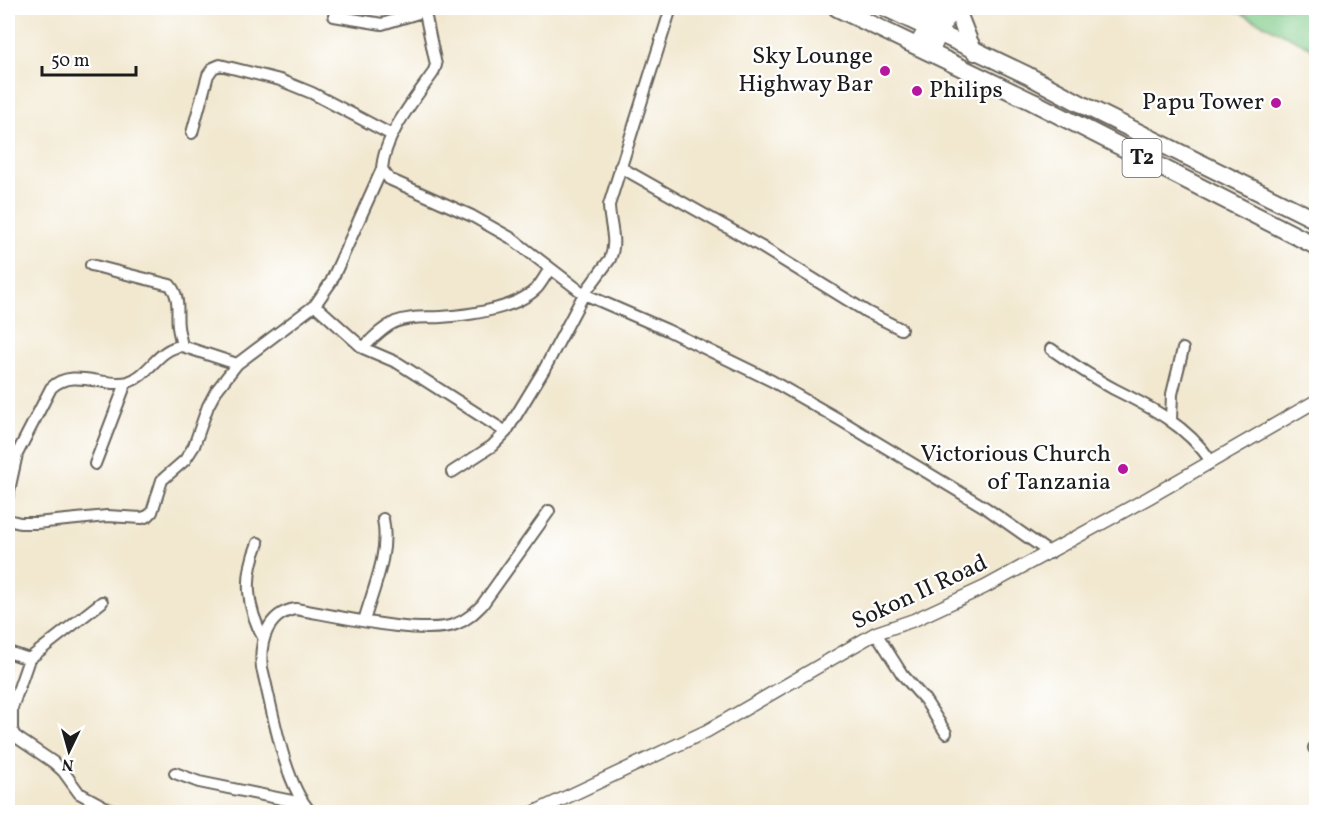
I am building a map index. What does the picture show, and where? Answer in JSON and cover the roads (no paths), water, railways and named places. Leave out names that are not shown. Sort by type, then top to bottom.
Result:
[{"type":"highway","name":"T2","points":[[837,8],[861,13],[924,49],[1317,246]]},
{"type":"highway","points":[[890,10],[914,12],[930,8]]},
{"type":"highway","points":[[957,8],[975,52]]},
{"type":"highway","name":"T2","points":[[890,10],[1027,75],[1317,220]]},
{"type":"main road","points":[[933,32],[939,8]]},
{"type":"main road","points":[[924,49],[933,32],[951,8]]},
{"type":"street","points":[[452,472],[492,446],[506,432],[545,368],[584,294],[613,252],[609,205],[671,8]]},
{"type":"street","points":[[8,520],[20,523],[107,516],[142,518],[148,516],[152,512],[162,480],[185,460],[194,446],[208,406],[216,391],[237,364],[315,305],[331,282],[382,169],[382,160],[392,135],[433,73],[436,64],[424,9],[382,24],[334,16]]},
{"type":"street","points":[[192,133],[208,75],[213,68],[220,65],[279,80],[312,93],[392,135]]},
{"type":"street","points":[[620,167],[760,246],[867,312],[901,328]]},
{"type":"street","points":[[382,169],[389,179],[400,185],[472,216],[511,238],[584,294],[667,330],[772,381],[986,508],[1050,553]]},
{"type":"street","points":[[91,265],[170,285],[175,291],[179,309],[178,325],[182,346]]},
{"type":"street","points":[[363,348],[381,331],[401,321],[478,312],[525,297],[536,289],[550,268]]},
{"type":"street","points":[[315,305],[363,348],[398,363],[506,432]]},
{"type":"street","points":[[8,495],[17,454],[51,388],[58,381],[74,379],[126,382],[138,378],[167,350],[182,346],[237,364]]},
{"type":"street","points":[[1051,349],[1094,377],[1171,420],[1185,430],[1211,461]]},
{"type":"street","points":[[1171,420],[1172,394],[1183,349]]},
{"type":"street","points":[[95,464],[126,382]]},
{"type":"street","name":"Sokon II Road","points":[[535,813],[707,731],[876,633],[914,620],[954,602],[1050,553],[1317,401]]},
{"type":"street","points":[[311,813],[302,803],[290,780],[262,668],[261,654],[267,629],[287,610],[296,609],[398,626],[439,628],[454,625],[470,617],[482,605],[549,511]]},
{"type":"street","points":[[364,621],[384,551],[386,534],[383,519]]},
{"type":"street","points":[[258,543],[251,558],[248,577],[250,603],[255,622],[264,639]]},
{"type":"street","points":[[102,602],[30,658],[12,708],[11,719],[14,735],[53,762],[79,792],[114,813]]},
{"type":"street","points":[[876,633],[902,674],[924,700],[946,734]]},
{"type":"street","points":[[8,652],[30,658]]},
{"type":"street","points":[[175,773],[199,782],[302,803]]},
{"type":"place","name":"Sky Lounge Highway Bar","points":[[885,71]]},
{"type":"place","name":"Philips","points":[[917,91]]},
{"type":"place","name":"Papu Tower","points":[[1276,103]]},
{"type":"place","name":"Victorious Church of Tanzania","points":[[1123,469]]}]
